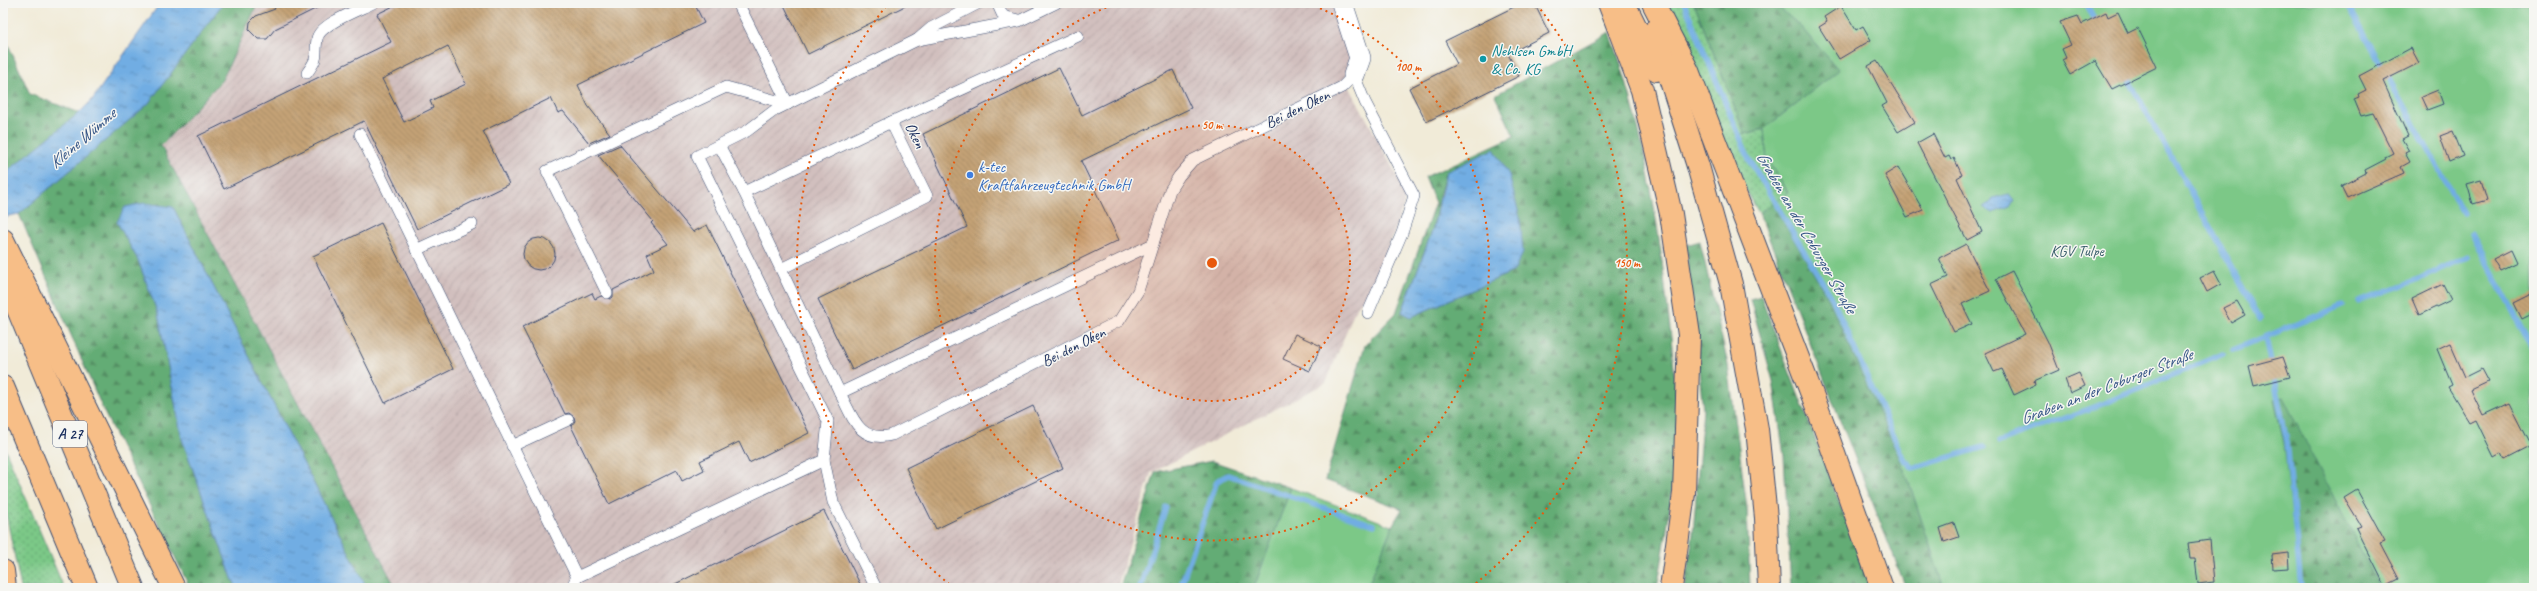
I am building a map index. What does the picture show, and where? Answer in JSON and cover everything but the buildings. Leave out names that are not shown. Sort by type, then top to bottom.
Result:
[{"type":"highway","points":[[1609,3],[1642,90],[1672,214],[1689,335],[1684,493],[1671,588]]},
{"type":"highway","points":[[1624,3],[1682,121]]},
{"type":"highway","points":[[1644,3],[1661,46],[1682,121],[1719,240],[1746,359],[1757,429],[1765,510],[1769,588]]},
{"type":"highway","points":[[1653,3],[1688,71],[1823,423],[1882,588]]},
{"type":"highway","points":[[3,240],[10,276],[174,588]]},
{"type":"highway","name":"A 27","points":[[10,276],[133,588]]},
{"type":"highway","name":"A 27","points":[[3,387],[87,588]]},
{"type":"highway","points":[[3,571],[5,588]]},
{"type":"street","points":[[1342,3],[1360,58],[1354,75]]},
{"type":"lane","points":[[307,73],[317,59],[317,38],[326,26],[373,3]]},
{"type":"lane","points":[[738,3],[788,104]]},
{"type":"lane","points":[[876,588],[833,502],[824,460],[828,421],[696,156],[747,131],[775,110],[917,40],[931,28],[979,3]]},
{"type":"lane","points":[[997,3],[1003,16],[1019,21]]},
{"type":"lane","points":[[917,40],[1019,21],[1056,3]]},
{"type":"lane","points":[[892,122],[1078,36]]},
{"type":"lane","points":[[1354,75],[1365,102],[1414,196],[1402,233],[1368,313]]},
{"type":"lane","name":"Bei den Oken","points":[[781,269],[856,425],[867,435],[879,438],[892,435],[1119,321],[1138,291],[1170,190],[1179,176],[1193,160],[1342,86],[1354,75]]},
{"type":"lane","points":[[607,293],[547,171],[726,87],[788,104]]},
{"type":"lane","name":"Oken","points":[[744,192],[892,122],[927,196],[781,269]]},
{"type":"lane","points":[[360,134],[577,576]]},
{"type":"lane","points":[[719,145],[744,192],[781,269]]},
{"type":"lane","points":[[416,250],[472,224]]},
{"type":"lane","points":[[840,393],[1153,244]]},
{"type":"lane","points":[[512,446],[568,420]]},
{"type":"lane","points":[[571,588],[577,576],[824,460]]},
{"type":"shaded area","points":[[258,3],[1345,3],[1362,49],[1348,84],[1407,195],[1376,284],[1356,307],[1326,383],[1151,473],[1117,588],[396,588],[161,145],[222,80]]},
{"type":"green space","points":[[223,3],[258,3],[222,80],[161,146],[396,588],[367,588],[173,207],[117,222],[138,260],[158,314],[182,439],[232,578],[237,588],[190,588],[104,412],[19,214],[148,104]]},
{"type":"green space","points":[[1665,3],[1694,3],[1745,134],[1764,129],[1767,160],[1788,193],[1759,213],[1732,165]]},
{"type":"green space","points":[[1694,3],[1774,3],[1799,25],[1839,70],[1764,129],[1745,134]]},
{"type":"green space","name":"KGV Tulpe","points":[[1774,3],[2534,3],[2534,588],[2380,588],[2283,397],[2274,399],[2284,443],[2300,588],[1944,588],[1907,476],[1829,300],[1773,203],[1788,192],[1767,160],[1764,129],[1839,70],[1799,25]]},
{"type":"green space","points":[[1610,32],[1630,96],[1646,161],[1662,260],[1674,369],[1676,406],[1675,462],[1669,516],[1657,588],[1367,588],[1392,526],[1402,509],[1325,480],[1365,345],[1396,313],[1435,203],[1425,177],[1514,136],[1495,95]],"holes":[[[1446,172],[1514,271],[1411,317],[1402,312],[1433,229],[1439,196]]]},
{"type":"green space","points":[[3,33],[30,94],[79,113],[3,175]]},
{"type":"green space","points":[[1773,203],[1829,300],[1907,476],[1944,588],[1906,588],[1759,213]]},
{"type":"green space","points":[[1700,241],[1728,365],[1747,508],[1750,588],[1685,588],[1693,534],[1703,409],[1686,245]]},
{"type":"green space","points":[[1761,296],[1872,588],[1791,588],[1784,456],[1773,381],[1750,299]]},
{"type":"green space","points":[[2284,397],[2380,588],[2300,588],[2284,443],[2274,399]]},
{"type":"green space","points":[[3,444],[64,588],[21,588],[3,499]]},
{"type":"green space","points":[[1212,461],[1291,488],[1254,588],[1120,588],[1155,472]]},
{"type":"green space","points":[[1291,488],[1392,526],[1367,588],[1254,588]]},
{"type":"water","name":"Kleine Wümme","points":[[160,3],[223,3],[148,104],[19,214],[9,216],[3,221],[3,175],[79,113],[92,100]]},
{"type":"water","points":[[1494,149],[1509,175],[1520,218],[1523,253],[1514,271],[1411,317],[1402,312],[1433,229],[1446,172]]},
{"type":"water","points":[[2009,194],[2014,200],[2010,207],[1992,213],[1983,207],[1991,203],[1993,198]]},
{"type":"water","points":[[145,203],[173,207],[367,588],[237,588],[232,578],[182,439],[158,314],[138,260],[117,222],[125,207]]},
{"type":"waterway","name":"Graben an der Coburger Straße","points":[[1684,3],[1749,159],[1832,298],[1903,458],[1913,468],[1984,447]]},
{"type":"waterway","points":[[2086,3],[2097,24]]},
{"type":"waterway","points":[[2347,3],[2463,213]]},
{"type":"waterway","points":[[2126,75],[2260,318]]},
{"type":"waterway","name":"Graben an der Coburger Straße","points":[[2472,233],[2534,352]]},
{"type":"waterway","name":"Graben an der Coburger Straße","points":[[2359,301],[2422,278],[2469,256]]},
{"type":"waterway","name":"Graben an der Coburger Straße","points":[[2233,350],[2343,305]]},
{"type":"waterway","points":[[2265,337],[2271,366]]},
{"type":"waterway","name":"Graben an der Coburger Straße","points":[[1999,442],[2097,406],[2223,354]]},
{"type":"waterway","points":[[2273,375],[2287,441],[2301,588]]},
{"type":"waterway","points":[[1180,588],[1217,481],[1228,475],[1374,525]]},
{"type":"waterway","points":[[1140,588],[1166,507]]},
{"type":"place","name":"Nehlsen GmbH & Co. KG","points":[[1483,59]]},
{"type":"place","name":"k-tec Kraftfahrzeugtechnik GmbH","points":[[970,175]]}]
